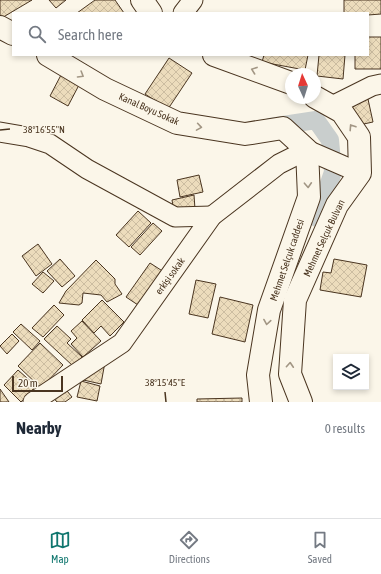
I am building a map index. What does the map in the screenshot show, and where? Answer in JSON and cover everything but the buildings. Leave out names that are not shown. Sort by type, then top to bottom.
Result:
[{"type":"main road","points":[[142,0],[149,12]]},
{"type":"main road","points":[[0,26],[12,33]]},
{"type":"main road","name":"Kanal Boyu Sokak","points":[[50,56],[105,89],[177,123],[245,134],[283,128],[307,151]]},
{"type":"main road","points":[[217,56],[285,81]]},
{"type":"main road","points":[[323,101],[342,112],[359,137],[360,172]]},
{"type":"main road","name":"Mehmet Selçuk caddesi","points":[[261,402],[258,375],[269,310],[309,196],[307,151]]},
{"type":"main road","name":"Mehmet Selçuk Bulvarı","points":[[300,402],[290,374],[295,300],[337,205],[360,172]]},
{"type":"street","points":[[184,12],[192,0]]},
{"type":"street","points":[[323,101],[381,84]]},
{"type":"street","points":[[0,132],[29,137],[50,144],[88,169],[175,217],[212,216]]},
{"type":"street","points":[[307,151],[360,172]]},
{"type":"street","name":"erkişi sokak","points":[[33,402],[122,343],[212,216],[279,164],[307,151]]},
{"type":"waterway","points":[[270,127],[316,120],[330,140],[333,172],[317,218]]}]
